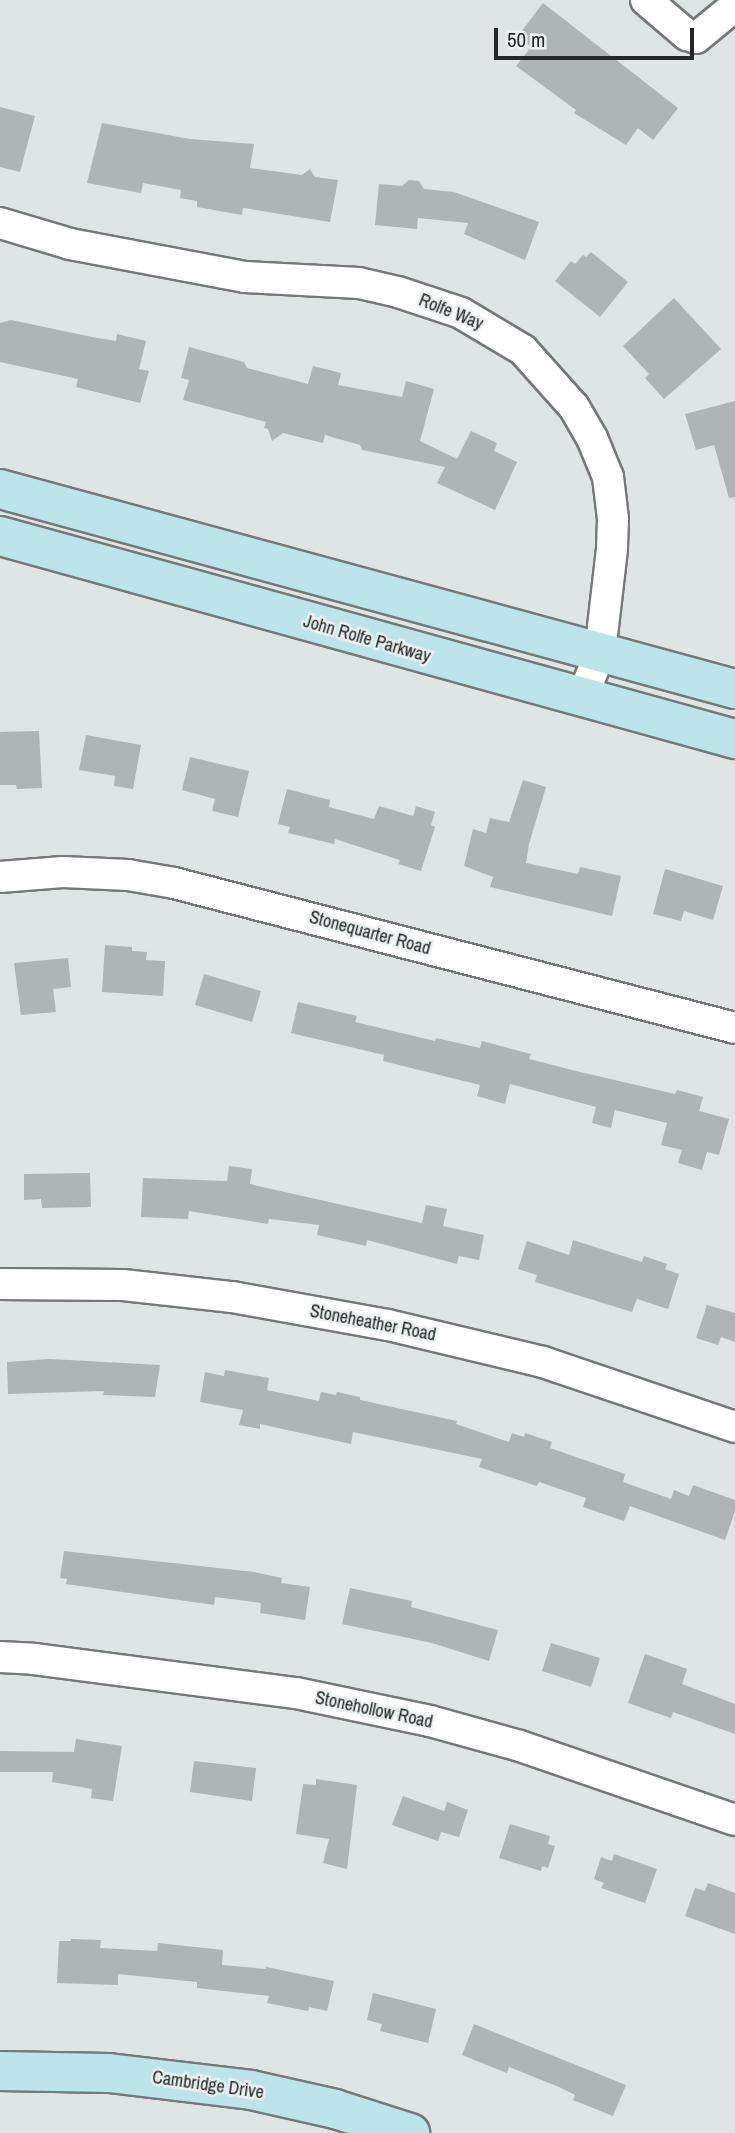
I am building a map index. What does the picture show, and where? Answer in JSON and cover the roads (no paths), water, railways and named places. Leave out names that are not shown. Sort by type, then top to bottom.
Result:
[{"type":"main road","points":[[0,489],[735,689]]},
{"type":"main road","name":"John Rolfe Parkway","points":[[0,536],[735,739]]},
{"type":"main road","name":"Cambridge Drive","points":[[0,2071],[109,2073],[251,2090],[335,2109],[411,2133]]},
{"type":"street","points":[[646,0],[687,35],[696,38],[735,6]]},
{"type":"street","name":"Rolfe Way","points":[[0,223],[69,244],[245,277],[359,283],[398,292],[461,313],[523,350],[574,407],[592,438],[608,477],[613,519],[612,549],[600,653],[582,698]]},
{"type":"street","name":"Stonequarter Road","points":[[0,877],[63,872],[128,875],[174,883],[735,1028]]},
{"type":"street","name":"Stoneheather Road","points":[[0,1284],[123,1285],[232,1297],[388,1325],[543,1362],[735,1427]]},
{"type":"street","name":"Stonehollow Road","points":[[0,1657],[34,1658],[296,1693],[430,1721],[520,1746],[735,1820]]}]
